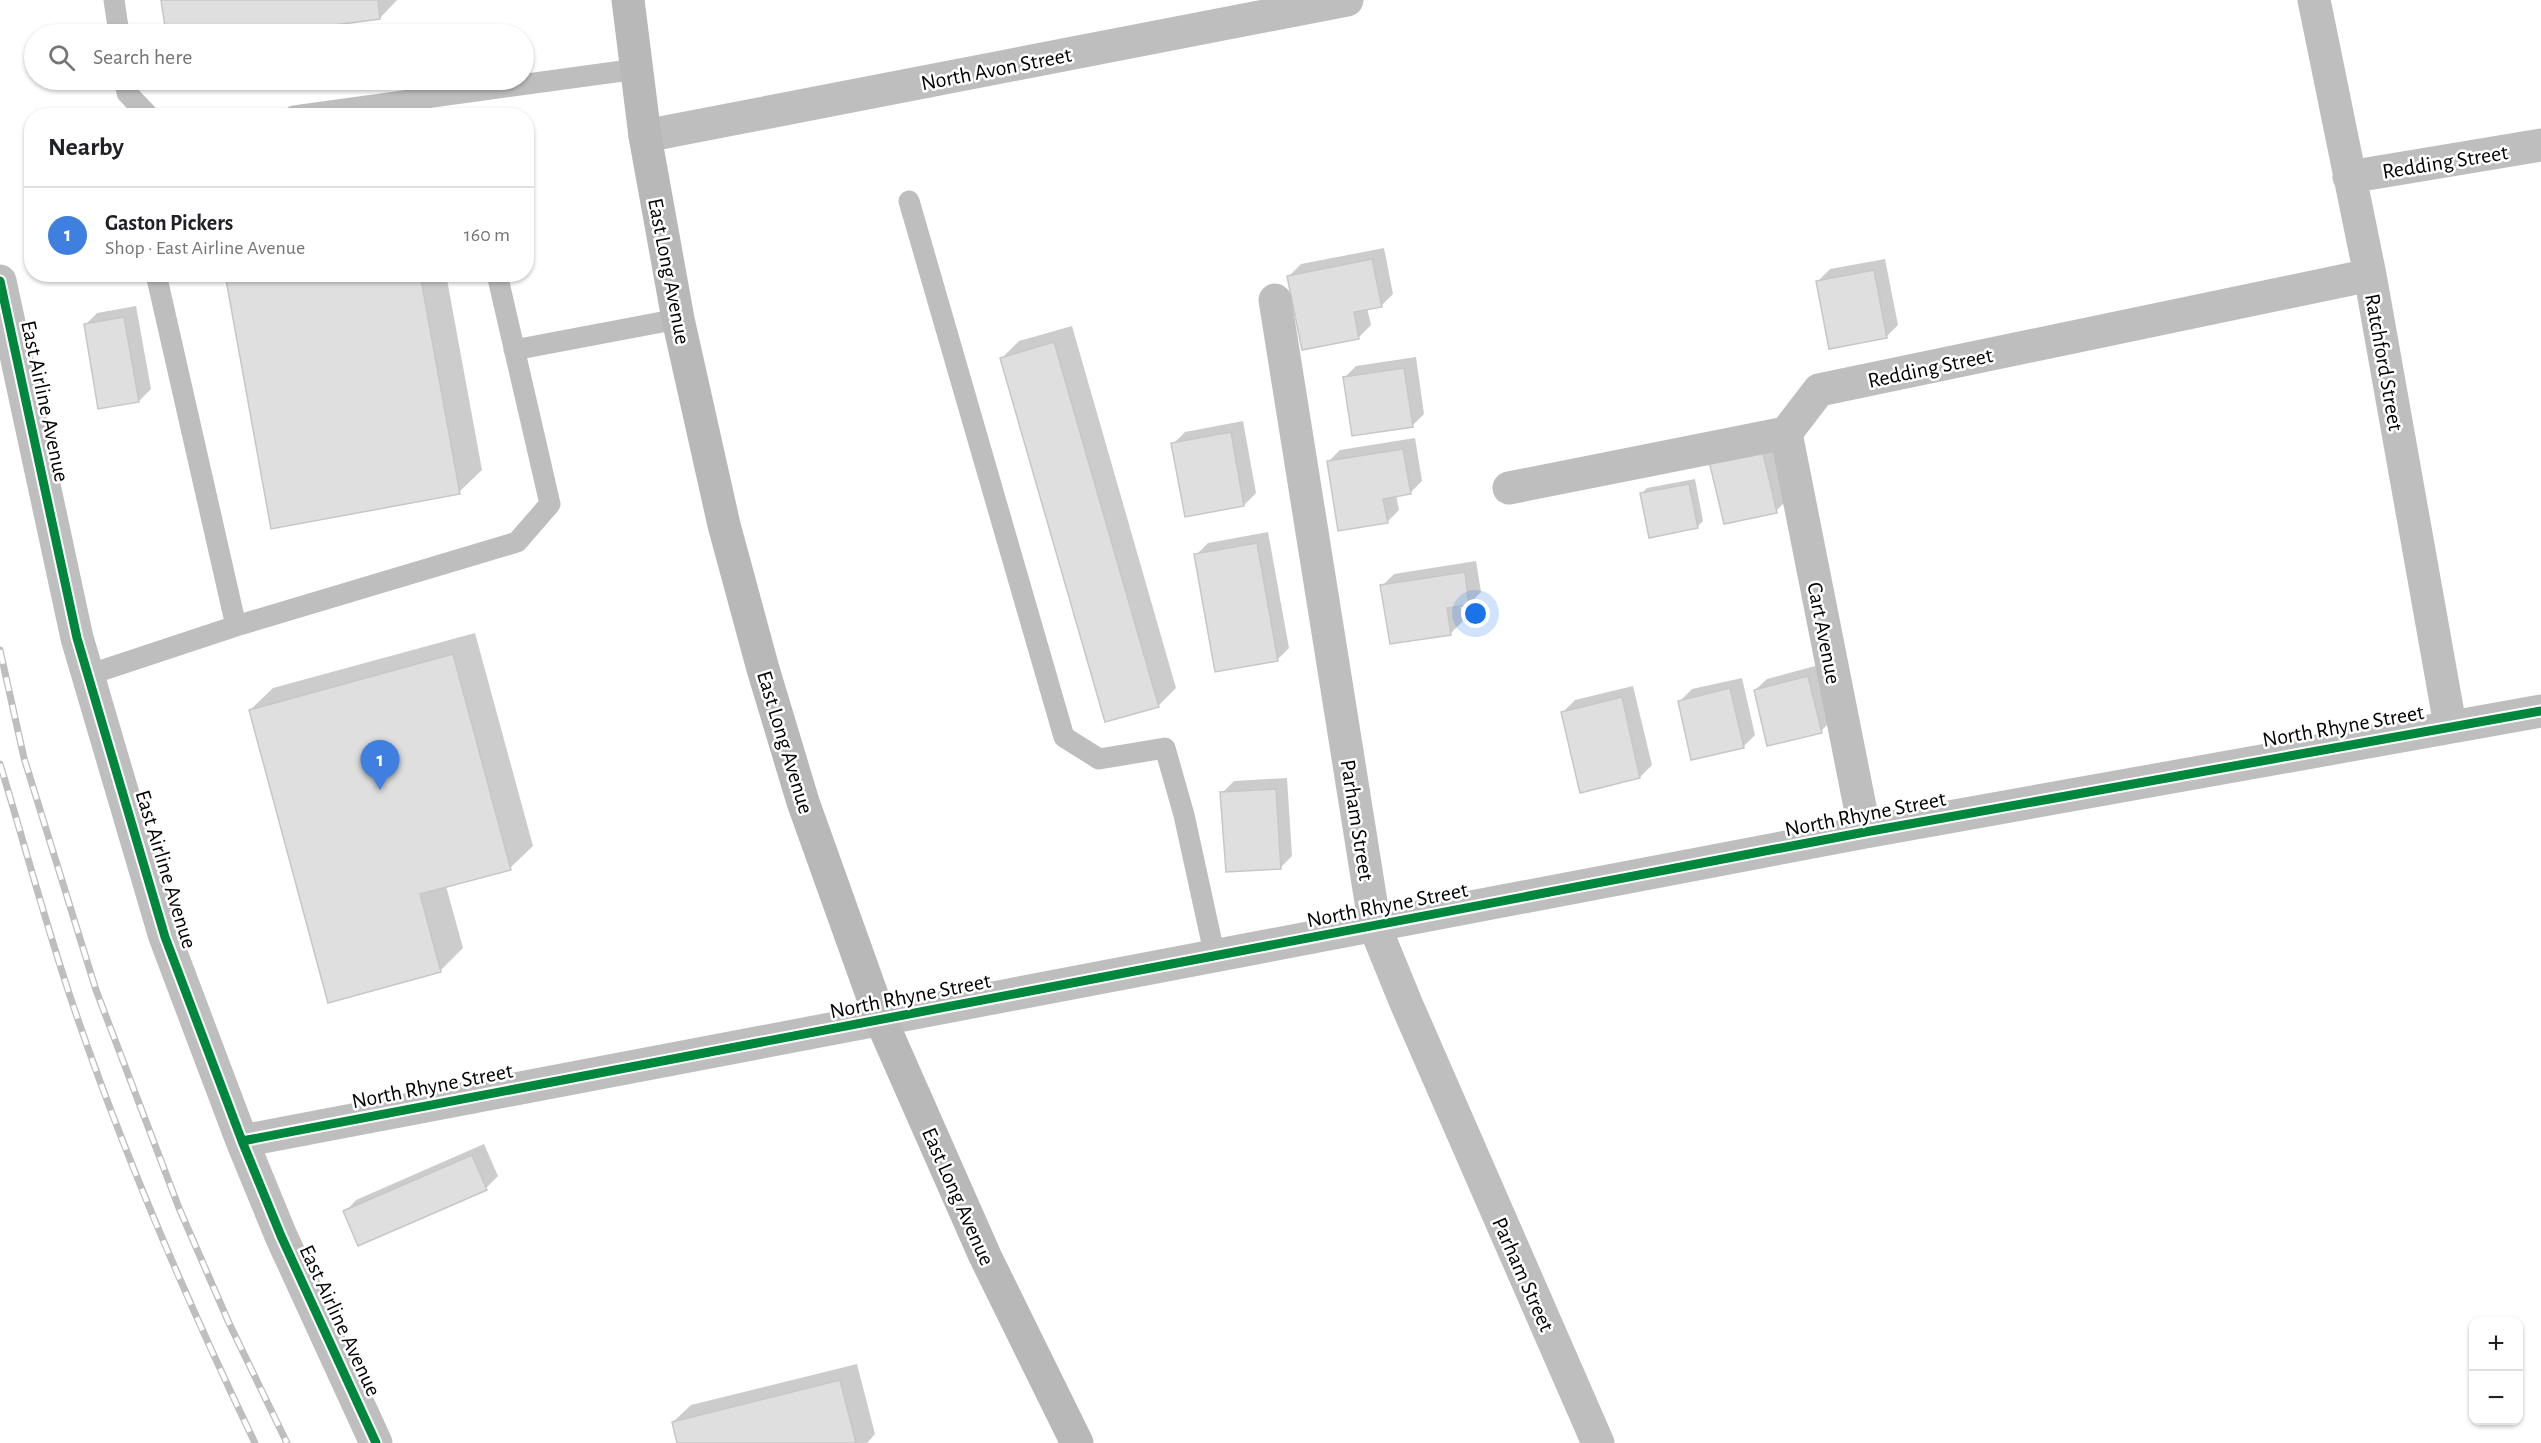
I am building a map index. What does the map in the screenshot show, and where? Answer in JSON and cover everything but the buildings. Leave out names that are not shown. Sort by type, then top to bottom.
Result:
[{"type":"main road","name":"East Long Avenue","points":[[628,0],[645,136],[678,319],[724,525],[763,669],[803,802],[880,1020],[985,1256],[1077,1443]]},
{"type":"street","name":"North Avon Street","points":[[645,136],[1347,0]]},
{"type":"street","name":"Ratchford Street","points":[[2314,0],[2370,274],[2450,725]]},
{"type":"street","name":"Redding Street","points":[[2349,177],[2541,145]]},
{"type":"street","name":"Redding Street","points":[[1786,433],[1819,390],[2370,274]]},
{"type":"street","name":"East Airline Avenue","points":[[0,281],[77,638],[165,937],[280,1236],[376,1443]]},
{"type":"street","name":"Parham Street","points":[[1275,300],[1375,927],[1598,1443]]},
{"type":"street","points":[[1509,488],[1786,433]]},
{"type":"street","name":"Cart Avenue","points":[[1786,433],[1865,832]]},
{"type":"street","name":"North Rhyne Street","points":[[242,1141],[1865,832],[2450,725],[2541,711]]},
{"type":"lane","points":[[114,0],[118,24]]},
{"type":"lane","points":[[534,83],[637,69]]},
{"type":"lane","points":[[127,90],[141,108]]},
{"type":"lane","points":[[352,108],[484,90]]},
{"type":"lane","points":[[909,201],[1064,737],[1099,759],[1165,748],[1184,815],[1215,957]]},
{"type":"lane","points":[[158,282],[236,626]]},
{"type":"lane","points":[[88,675],[236,626],[517,542],[550,504],[499,282]]},
{"type":"lane","points":[[514,350],[678,319]]},
{"type":"railway","points":[[0,650],[24,758],[96,990],[179,1208],[229,1323],[287,1443]]},
{"type":"railway","points":[[0,764],[61,970],[133,1168],[204,1334],[255,1443]]},
{"type":"cycle path","points":[[0,281],[77,638],[165,937],[242,1141],[281,1236],[376,1443]]},
{"type":"cycle path","points":[[242,1141],[1865,832],[2541,711]]},
{"type":"place","name":"Gaston Pickers","points":[[380,790]]}]
